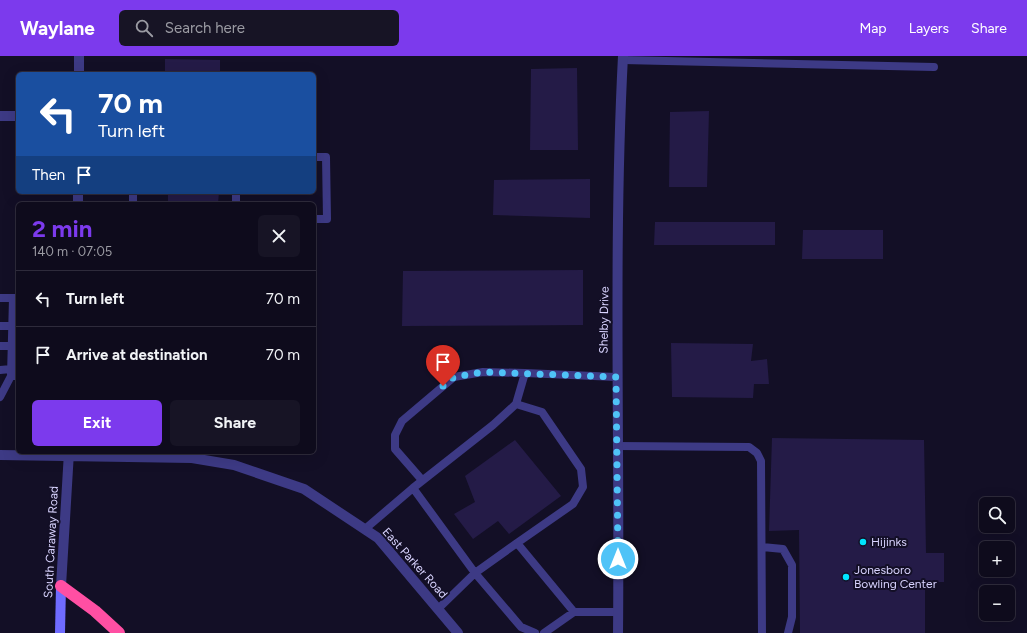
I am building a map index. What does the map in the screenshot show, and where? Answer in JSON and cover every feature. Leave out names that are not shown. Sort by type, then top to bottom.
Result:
[{"type":"highway","points":[[61,586],[96,611],[119,633]]},
{"type":"main road","name":"South Caraway Road","points":[[60,633],[61,586]]},
{"type":"street","points":[[79,56],[79,72]]},
{"type":"street","name":"Shelby Drive","points":[[618,633],[616,377],[620,116],[623,58]]},
{"type":"street","points":[[0,116],[16,116]]},
{"type":"street","name":"East Parker Road","points":[[0,456],[69,454],[192,458],[234,465],[304,489],[378,538],[439,608],[458,633]]},
{"type":"street","name":"South Caraway Road","points":[[61,586],[69,454]]},
{"type":"lane","points":[[623,58],[731,59],[934,67]]},
{"type":"lane","points":[[316,157],[326,157],[327,219],[316,219]]},
{"type":"lane","points":[[0,298],[16,298],[13,326],[13,374],[0,397]]},
{"type":"lane","points":[[0,326],[13,326]]},
{"type":"lane","points":[[0,346],[13,346]]},
{"type":"lane","points":[[0,370],[13,374]]},
{"type":"lane","points":[[422,480],[395,449],[395,435],[402,421],[454,377],[483,372],[616,377]]},
{"type":"lane","points":[[366,529],[422,480],[516,404],[525,373]]},
{"type":"lane","points":[[439,608],[475,574],[573,504],[583,487],[581,468],[542,412],[516,404]]},
{"type":"lane","points":[[617,446],[749,446],[757,453],[761,461],[762,633]]},
{"type":"lane","points":[[413,488],[475,574],[522,627],[535,633]]},
{"type":"lane","points":[[517,543],[574,612]]},
{"type":"lane","points":[[762,547],[783,549],[792,565],[792,617],[788,633]]},
{"type":"lane","points":[[544,633],[574,612],[618,612]]},
{"type":"building","points":[[165,59],[220,60],[220,72],[165,72]]},
{"type":"building","points":[[577,68],[578,150],[530,150],[531,69]]},
{"type":"building","points":[[709,111],[707,187],[669,187],[670,112]]},
{"type":"building","points":[[590,179],[590,218],[493,215],[494,180]]},
{"type":"building","points":[[168,194],[219,194],[218,202],[168,202]]},
{"type":"building","points":[[655,222],[775,222],[775,245],[654,245]]},
{"type":"building","points":[[803,230],[883,230],[883,259],[802,259]]},
{"type":"building","points":[[583,270],[583,325],[402,326],[403,271]]},
{"type":"building","points":[[671,343],[753,344],[751,361],[767,359],[769,384],[754,384],[753,398],[672,397]]},
{"type":"building","name":"Hijinks","points":[[772,438],[924,440],[926,553],[944,553],[944,582],[925,582],[925,633],[800,633],[799,530],[769,531]]},
{"type":"building","points":[[515,440],[561,496],[509,534],[498,521],[473,539],[454,514],[475,502],[465,476]]},
{"type":"place","name":"Hijinks","points":[[863,542]]},
{"type":"place","name":"Jonesboro Bowling Center","points":[[846,577]]},
{"type":"route","points":[[443,386],[454,377],[483,372],[616,377],[618,559]]}]
